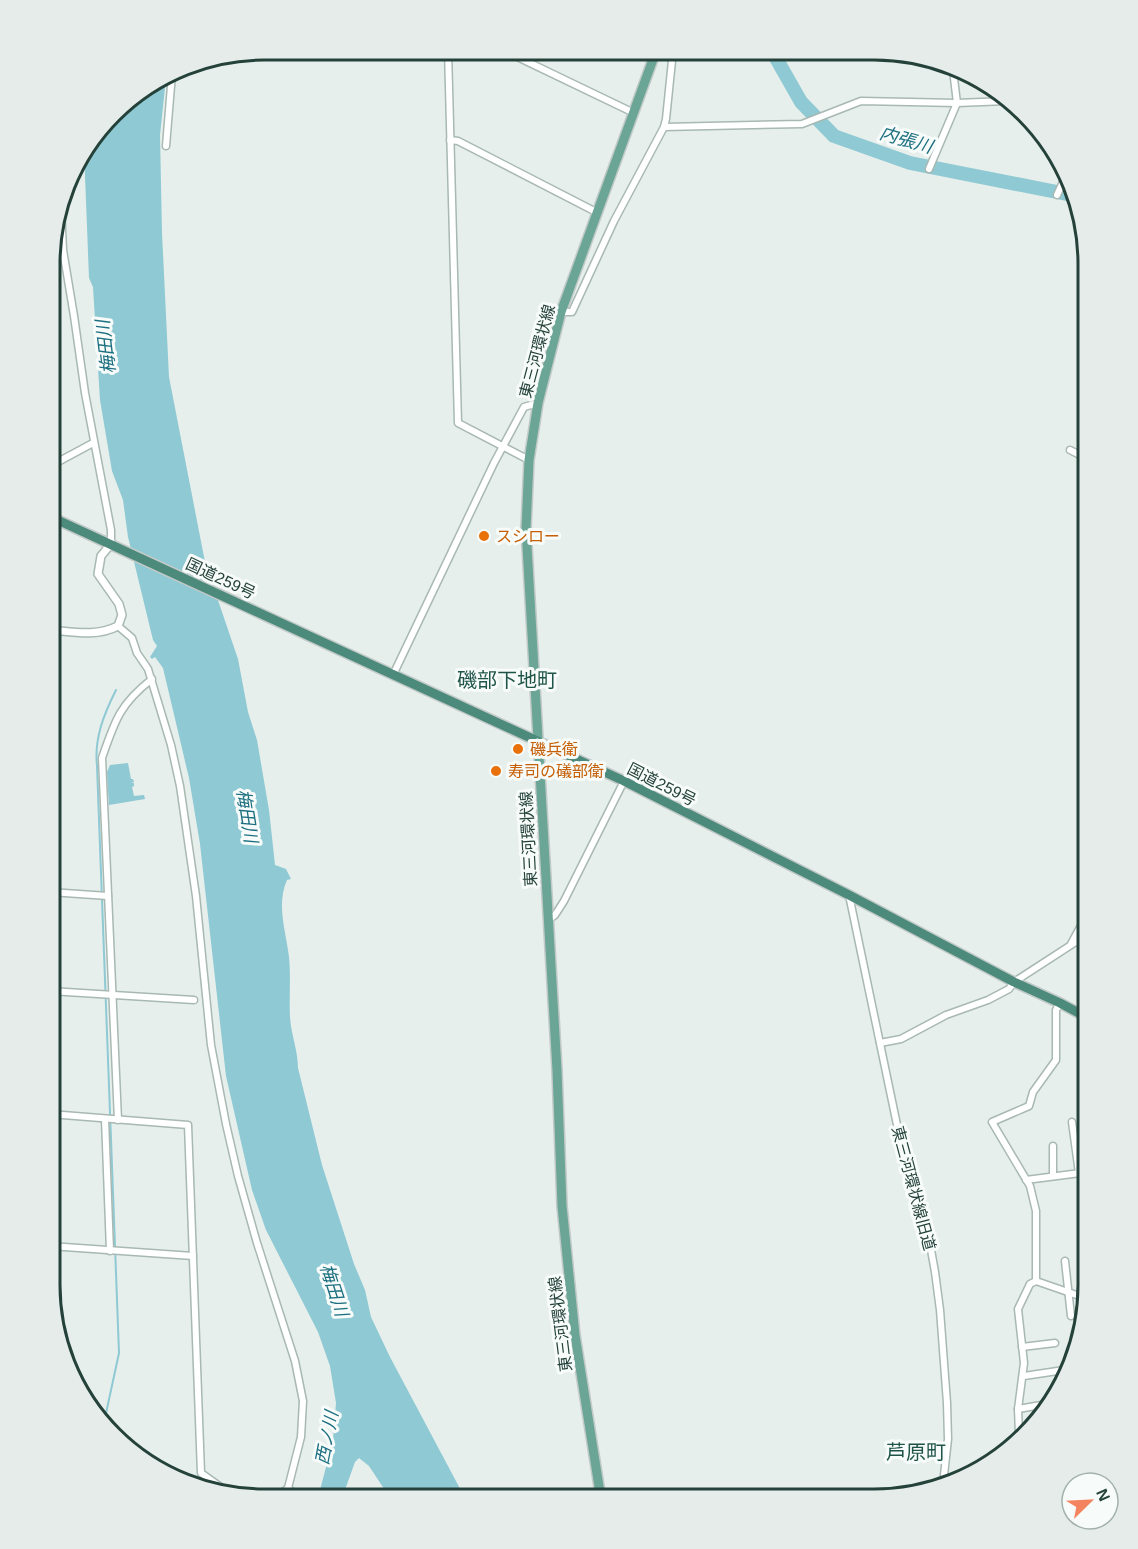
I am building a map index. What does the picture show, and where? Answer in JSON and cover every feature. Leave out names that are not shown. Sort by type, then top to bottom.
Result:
[{"type":"highway","name":"国道259号","points":[[60,521],[624,781],[1078,1013]]},
{"type":"main road","name":"東三河環状線","points":[[599,1489],[574,1335],[562,1206],[526,529],[530,460],[538,403],[561,312],[653,60]]},
{"type":"street","points":[[448,60],[458,423],[530,460]]},
{"type":"street","points":[[524,60],[634,113]]},
{"type":"street","points":[[561,312],[572,312],[614,221],[664,127],[672,60]]},
{"type":"street","points":[[929,169],[957,103],[953,75]]},
{"type":"street","points":[[166,146],[171,82]]},
{"type":"street","points":[[664,127],[807,123],[861,101],[997,101]]},
{"type":"street","points":[[450,140],[458,141],[598,213]]},
{"type":"street","points":[[1057,195],[1062,185]]},
{"type":"street","points":[[60,631],[90,634],[107,631],[118,626],[122,615],[119,604],[98,574],[100,556],[111,544],[111,530],[93,443],[62,237]]},
{"type":"street","points":[[393,675],[494,463],[524,407],[538,403]]},
{"type":"street","points":[[60,461],[93,443]]},
{"type":"street","points":[[1070,450],[1078,454]]},
{"type":"street","points":[[118,626],[132,638],[137,653],[153,679],[180,786],[196,896],[211,1045],[226,1124],[257,1243],[295,1361],[303,1401],[301,1437],[288,1488]]},
{"type":"street","points":[[116,1120],[104,895],[102,758],[119,713],[133,694],[153,679]]},
{"type":"street","points":[[548,920],[555,915],[564,901],[624,781]]},
{"type":"street","points":[[60,893],[104,895]]},
{"type":"street","name":"東三河環状線旧道","points":[[849,895],[900,1143],[928,1233],[939,1301],[948,1439],[944,1477]]},
{"type":"street","points":[[1070,947],[1078,932]]},
{"type":"street","points":[[880,1043],[901,1039],[946,1015],[1009,989],[1014,982],[1078,941]]},
{"type":"street","points":[[60,992],[194,1000]]},
{"type":"street","points":[[1036,1281],[1036,1211],[1030,1186],[992,1122],[1029,1106],[1033,1092],[1054,1064],[1056,1010],[1060,1003]]},
{"type":"street","points":[[60,1115],[188,1125],[201,1473],[212,1482]]},
{"type":"street","points":[[106,1119],[113,1251]]},
{"type":"street","points":[[1072,1122],[1078,1166]]},
{"type":"street","points":[[1053,1146],[1053,1176]]},
{"type":"street","points":[[1026,1180],[1078,1173]]},
{"type":"street","points":[[60,1247],[193,1256]]},
{"type":"street","points":[[1065,1261],[1071,1316]]},
{"type":"street","points":[[1019,1428],[1018,1409],[1023,1376],[1018,1309],[1030,1284],[1036,1281],[1078,1296]]},
{"type":"street","points":[[1022,1347],[1055,1343]]},
{"type":"street","points":[[1023,1376],[1059,1371]]},
{"type":"street","points":[[1018,1409],[1039,1405]]},
{"type":"water","name":"梅田川","points":[[165,85],[160,135],[169,377],[205,562],[238,659],[248,712],[257,740],[269,810],[275,865],[286,869],[291,879],[287,880],[284,889],[282,908],[290,965],[291,1024],[298,1068],[322,1165],[354,1264],[365,1290],[371,1317],[460,1489],[384,1489],[369,1466],[359,1458],[355,1462],[345,1489],[320,1489],[333,1440],[336,1403],[330,1366],[318,1332],[266,1230],[252,1190],[226,1076],[200,844],[189,778],[163,668],[155,657],[152,659],[150,657],[157,646],[153,640],[128,537],[123,500],[112,471],[100,400],[93,287],[89,278],[85,167],[94,150],[111,129],[140,102]]},
{"type":"water","points":[[128,763],[131,779],[134,782],[131,783],[134,783],[132,787],[134,796],[144,795],[145,799],[109,805],[107,772],[110,765]]},
{"type":"waterway","name":"内張川","points":[[777,60],[801,102],[834,136],[910,163],[1065,194]]},
{"type":"waterway","points":[[97,766],[96,756],[101,726],[116,690]]},
{"type":"waterway","points":[[98,766],[119,1353],[106,1413]]},
{"type":"place","name":"スシロー","points":[[484,536]]},
{"type":"place","name":"磯兵衛","points":[[518,749]]},
{"type":"place","name":"寿司の礒部衛","points":[[496,771]]},
{"type":"district","name":"磯部下地町","points":[[507,680]]},
{"type":"district","name":"芦原町","points":[[916,1452]]},
{"type":"water label","name":"西ノ川","points":[[327,1438]]}]
